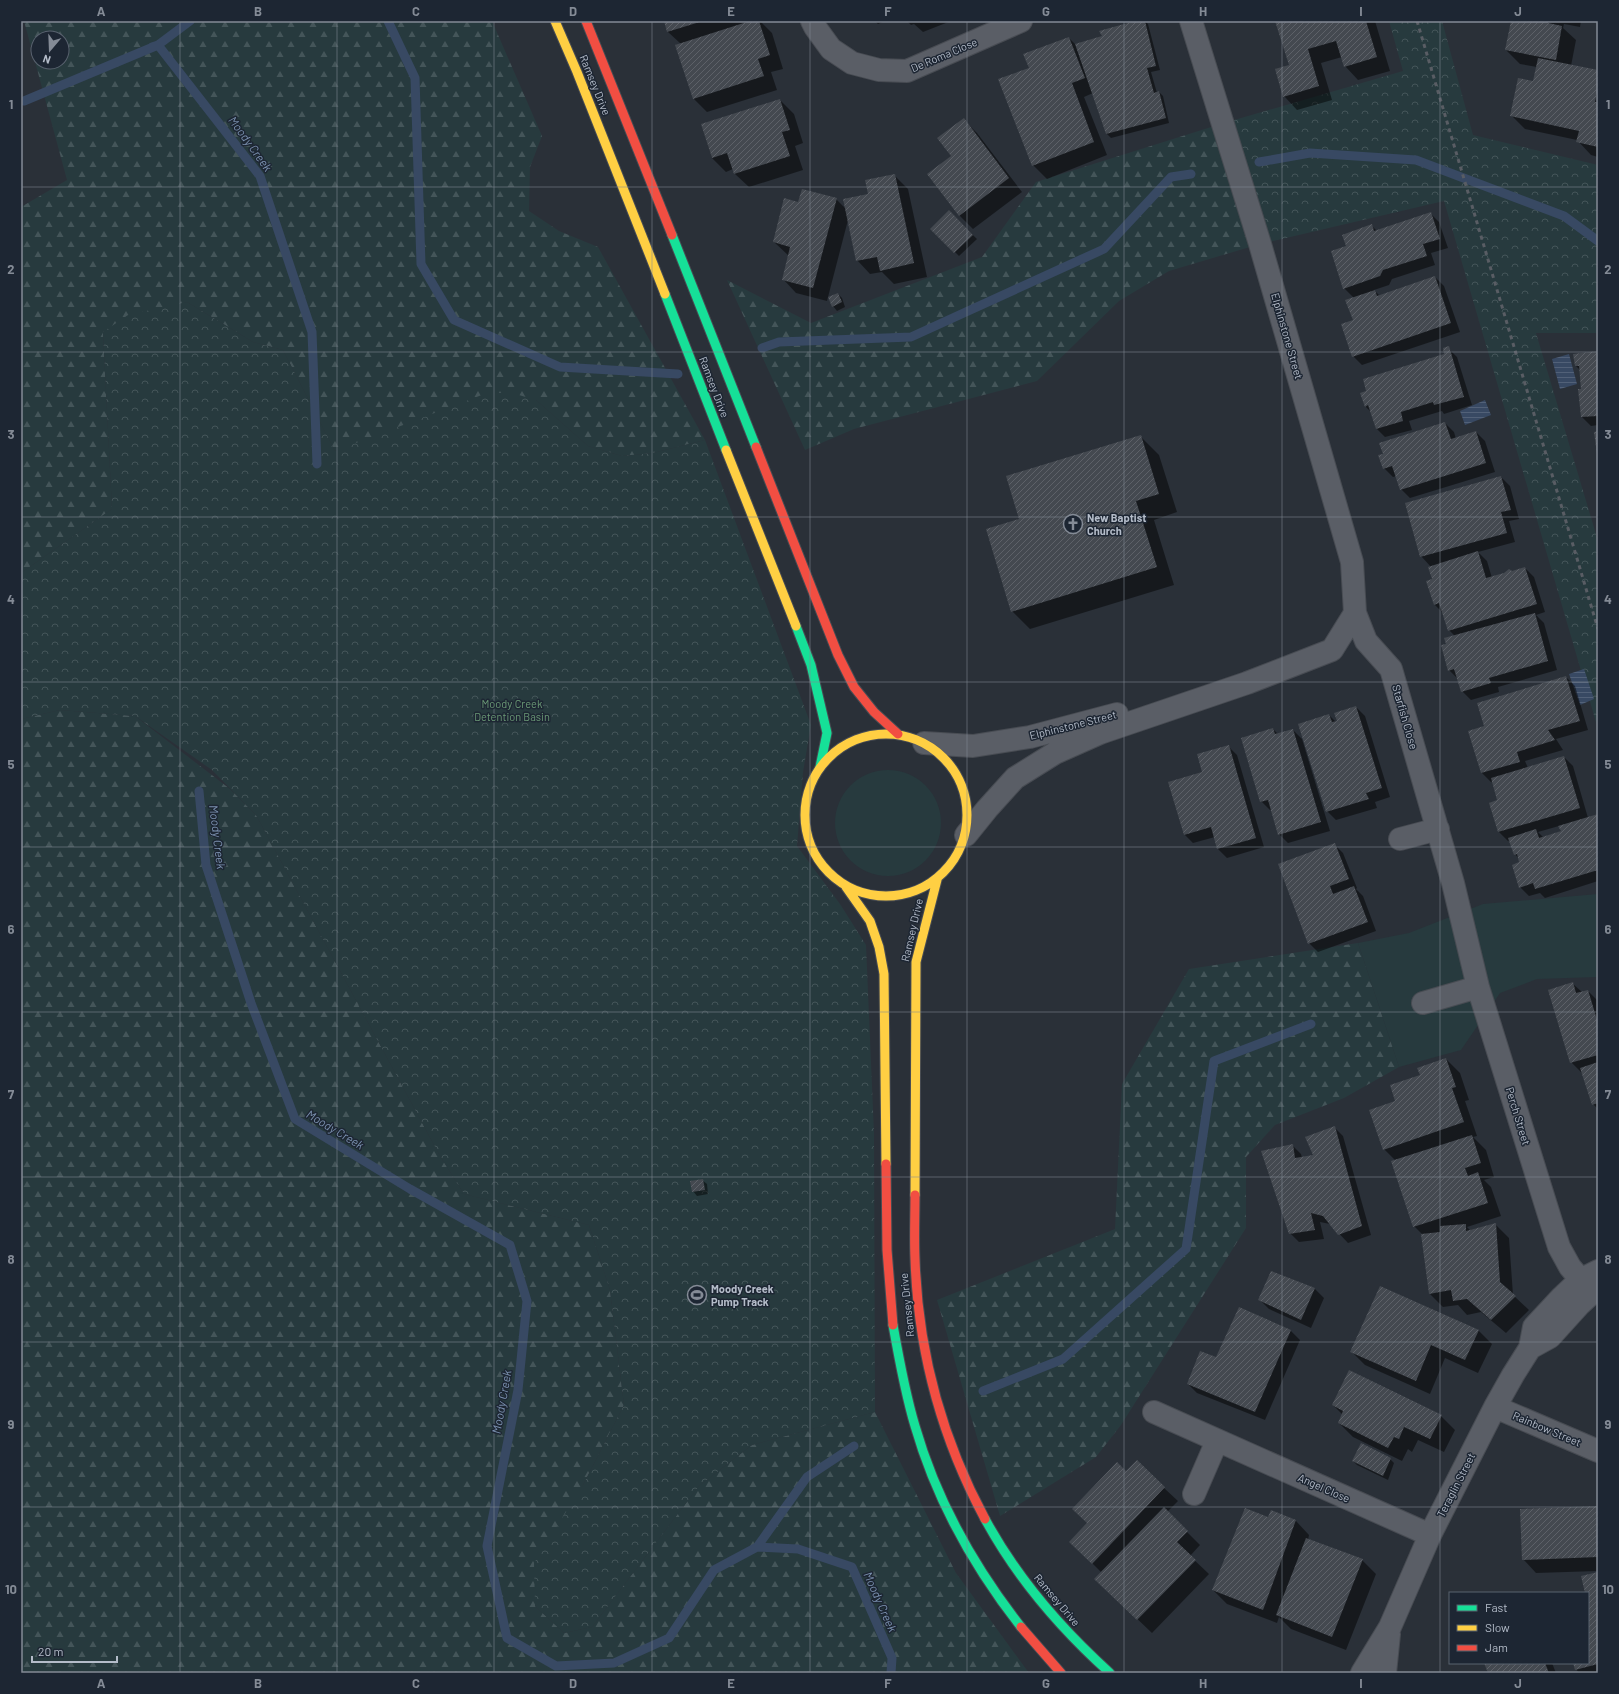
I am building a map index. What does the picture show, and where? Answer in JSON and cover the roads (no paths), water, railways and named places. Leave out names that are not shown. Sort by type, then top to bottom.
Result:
[{"type":"main road","name":"Ramsey Drive","points":[[555,21],[577,72],[810,666],[821,703],[827,733],[820,767]]},
{"type":"main road","name":"Ramsey Drive","points":[[586,21],[838,655],[854,687],[874,712],[898,734]]},
{"type":"main road","points":[[876,734],[898,734],[924,743],[945,759],[961,781],[968,807],[966,835],[956,860],[937,880],[916,891],[893,897],[869,895],[846,887],[824,869],[810,846],[805,825],[804,818],[808,791],[820,767],[836,751],[854,740],[876,734]]},
{"type":"main road","name":"Ramsey Drive","points":[[937,880],[928,908],[916,962],[915,998],[915,1259],[917,1298],[924,1348],[933,1391],[944,1430],[958,1465],[984,1519],[1010,1559],[1040,1600],[1068,1633],[1110,1673]]},
{"type":"main road","name":"Ramsey Drive","points":[[846,887],[870,921],[879,947],[884,974],[888,1265],[893,1320],[902,1375],[915,1427],[935,1482],[983,1575],[1020,1626],[1061,1673]]},
{"type":"street","name":"De Roma Close","points":[[812,21],[815,28],[831,49],[852,63],[879,70],[907,71],[1021,21]]},
{"type":"street","name":"Elphinstone Street","points":[[1192,21],[1260,244],[1352,562],[1355,613]]},
{"type":"street","points":[[1332,650],[1355,613]]},
{"type":"street","name":"Starfish Close","points":[[1355,613],[1366,641],[1391,669],[1453,883],[1478,987]]},
{"type":"street","name":"Elphinstone Street","points":[[966,835],[1015,778],[1055,753],[1100,733],[1220,692],[1332,650],[1356,650],[1378,654]]},
{"type":"street","name":"Elphinstone Street","points":[[924,743],[973,746],[994,743],[1030,736],[1129,711],[1220,692]]},
{"type":"street","points":[[1400,839],[1438,829]]},
{"type":"street","points":[[1423,1003],[1478,987]]},
{"type":"street","name":"Perch Street","points":[[1478,987],[1558,1246],[1570,1267],[1592,1283]]},
{"type":"street","name":"Teraglin Street","points":[[1362,1673],[1390,1627],[1430,1535],[1513,1375],[1530,1348],[1534,1327],[1561,1298],[1592,1283]]},
{"type":"street","name":"Rainbow Street","points":[[1496,1407],[1598,1451]]},
{"type":"street","name":"Angel Close","points":[[1154,1412],[1430,1535]]},
{"type":"street","points":[[1194,1494],[1217,1440]]},
{"type":"street","name":"Teraglin Street","points":[[1385,1673],[1390,1627]]},
{"type":"water","points":[[1569,354],[1577,384],[1560,389],[1552,359]]},
{"type":"water","points":[[1485,400],[1491,415],[1465,425],[1460,411]]},
{"type":"water","points":[[1584,669],[1594,699],[1580,705],[1569,674]]},
{"type":"waterway","points":[[152,47],[158,45],[190,21]]},
{"type":"waterway","points":[[388,21],[415,78],[421,264],[454,320],[560,367],[678,374]]},
{"type":"waterway","name":"Moody Creek","points":[[24,101],[158,45],[260,176],[312,332],[317,464]]},
{"type":"waterway","points":[[1259,162],[1310,153],[1416,160],[1564,216],[1598,241]]},
{"type":"waterway","points":[[762,348],[779,342],[911,337],[1104,249],[1171,177],[1191,174]]},
{"type":"waterway","name":"Moody Creek","points":[[199,791],[206,865],[251,1003],[295,1119],[410,1189],[510,1245],[527,1301],[518,1390],[487,1546],[507,1638],[556,1666],[614,1663],[669,1638],[714,1570],[757,1547],[798,1549],[852,1567],[892,1658],[891,1673]]},
{"type":"waterway","points":[[983,1391],[1063,1359],[1186,1249],[1214,1061],[1311,1024]]},
{"type":"waterway","points":[[757,1547],[807,1477],[854,1446]]},
{"type":"railway","points":[[1417,21],[1598,629]]},
{"type":"place","name":"New Baptist Church","points":[[1073,524]]},
{"type":"place","name":"Moody Creek Pump Track","points":[[697,1295]]},
{"type":"park label","name":"Moody Creek Detention Basin","points":[[512,710]]}]
